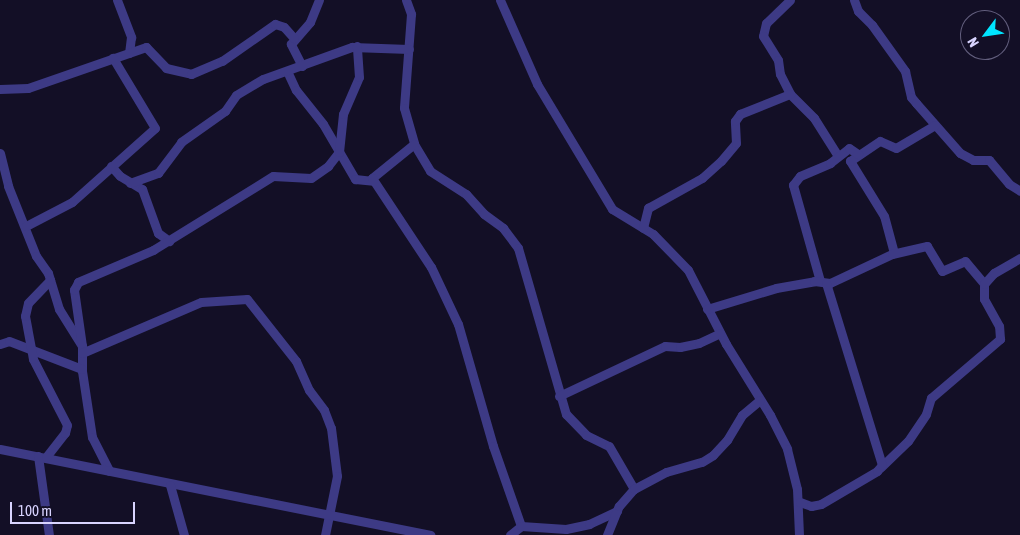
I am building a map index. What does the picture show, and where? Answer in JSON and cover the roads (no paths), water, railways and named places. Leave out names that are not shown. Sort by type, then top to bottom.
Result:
[{"type":"street","points":[[117,0],[131,37],[129,53]]},
{"type":"street","points":[[302,66],[292,49],[294,38],[310,22],[319,0]]},
{"type":"street","points":[[406,0],[410,14],[404,108],[414,144],[430,170],[466,194],[484,214],[503,228],[518,248],[526,267],[559,396],[574,425],[615,453],[634,489]]},
{"type":"street","points":[[500,0],[537,84],[572,146],[612,209],[643,228],[676,254],[694,280],[720,333],[787,449],[800,502],[799,535]]},
{"type":"street","points":[[790,0],[762,29],[778,60],[780,74],[790,94],[814,118],[838,156]]},
{"type":"street","points":[[854,0],[858,11],[872,25],[905,71],[911,97],[935,125],[960,153],[973,160],[989,160],[1009,184],[1020,191]]},
{"type":"street","points":[[0,89],[28,88],[149,47],[161,65],[191,74],[222,61],[273,24],[284,27],[294,38]]},
{"type":"street","points":[[130,183],[158,173],[182,142],[225,111],[236,95],[263,79],[357,46],[409,49]]},
{"type":"street","points":[[109,471],[92,438],[82,369],[76,284],[169,241],[273,176],[311,178],[328,166],[339,152],[343,114],[358,76],[357,46]]},
{"type":"street","points":[[26,226],[72,202],[155,128],[114,58]]},
{"type":"street","points":[[287,72],[296,90],[313,110],[355,179],[373,181],[431,267],[458,324],[493,446],[521,526]]},
{"type":"street","points":[[643,228],[648,208],[702,178],[721,161],[736,143],[735,121],[740,114],[790,94]]},
{"type":"street","points":[[894,254],[884,216],[850,163],[858,154],[880,140],[896,148],[935,125]]},
{"type":"street","points":[[373,181],[376,172],[414,144]]},
{"type":"street","points":[[858,154],[851,147],[830,163],[800,176],[793,185],[881,467]]},
{"type":"street","points":[[0,154],[8,186],[26,226],[36,256],[50,280],[59,309],[82,349]]},
{"type":"street","points":[[112,166],[130,183],[142,189],[158,233],[169,241]]},
{"type":"street","points":[[707,309],[769,289],[834,282],[894,254],[929,246],[942,271],[965,261],[984,284],[984,299],[998,326],[1000,339],[931,398],[926,414],[908,441],[881,467],[820,504],[811,506],[800,502]]},
{"type":"street","points":[[984,284],[994,273],[1020,258]]},
{"type":"street","points":[[42,456],[65,433],[67,425],[31,352],[25,310],[50,280]]},
{"type":"street","points":[[82,349],[201,302],[247,299],[287,347],[308,390],[326,415],[338,461],[326,535]]},
{"type":"street","points":[[559,396],[665,346],[680,347],[699,343],[720,333]]},
{"type":"street","points":[[0,344],[8,341],[31,352],[82,369]]},
{"type":"street","points":[[608,535],[617,511],[634,489],[666,472],[702,462],[713,455],[727,440],[742,415],[760,400]]},
{"type":"street","points":[[0,449],[42,456],[170,485],[331,513],[425,534]]},
{"type":"street","points":[[42,456],[49,535]]},
{"type":"street","points":[[170,485],[184,535]]},
{"type":"street","points":[[510,535],[521,526],[566,529],[589,524],[617,511]]}]
